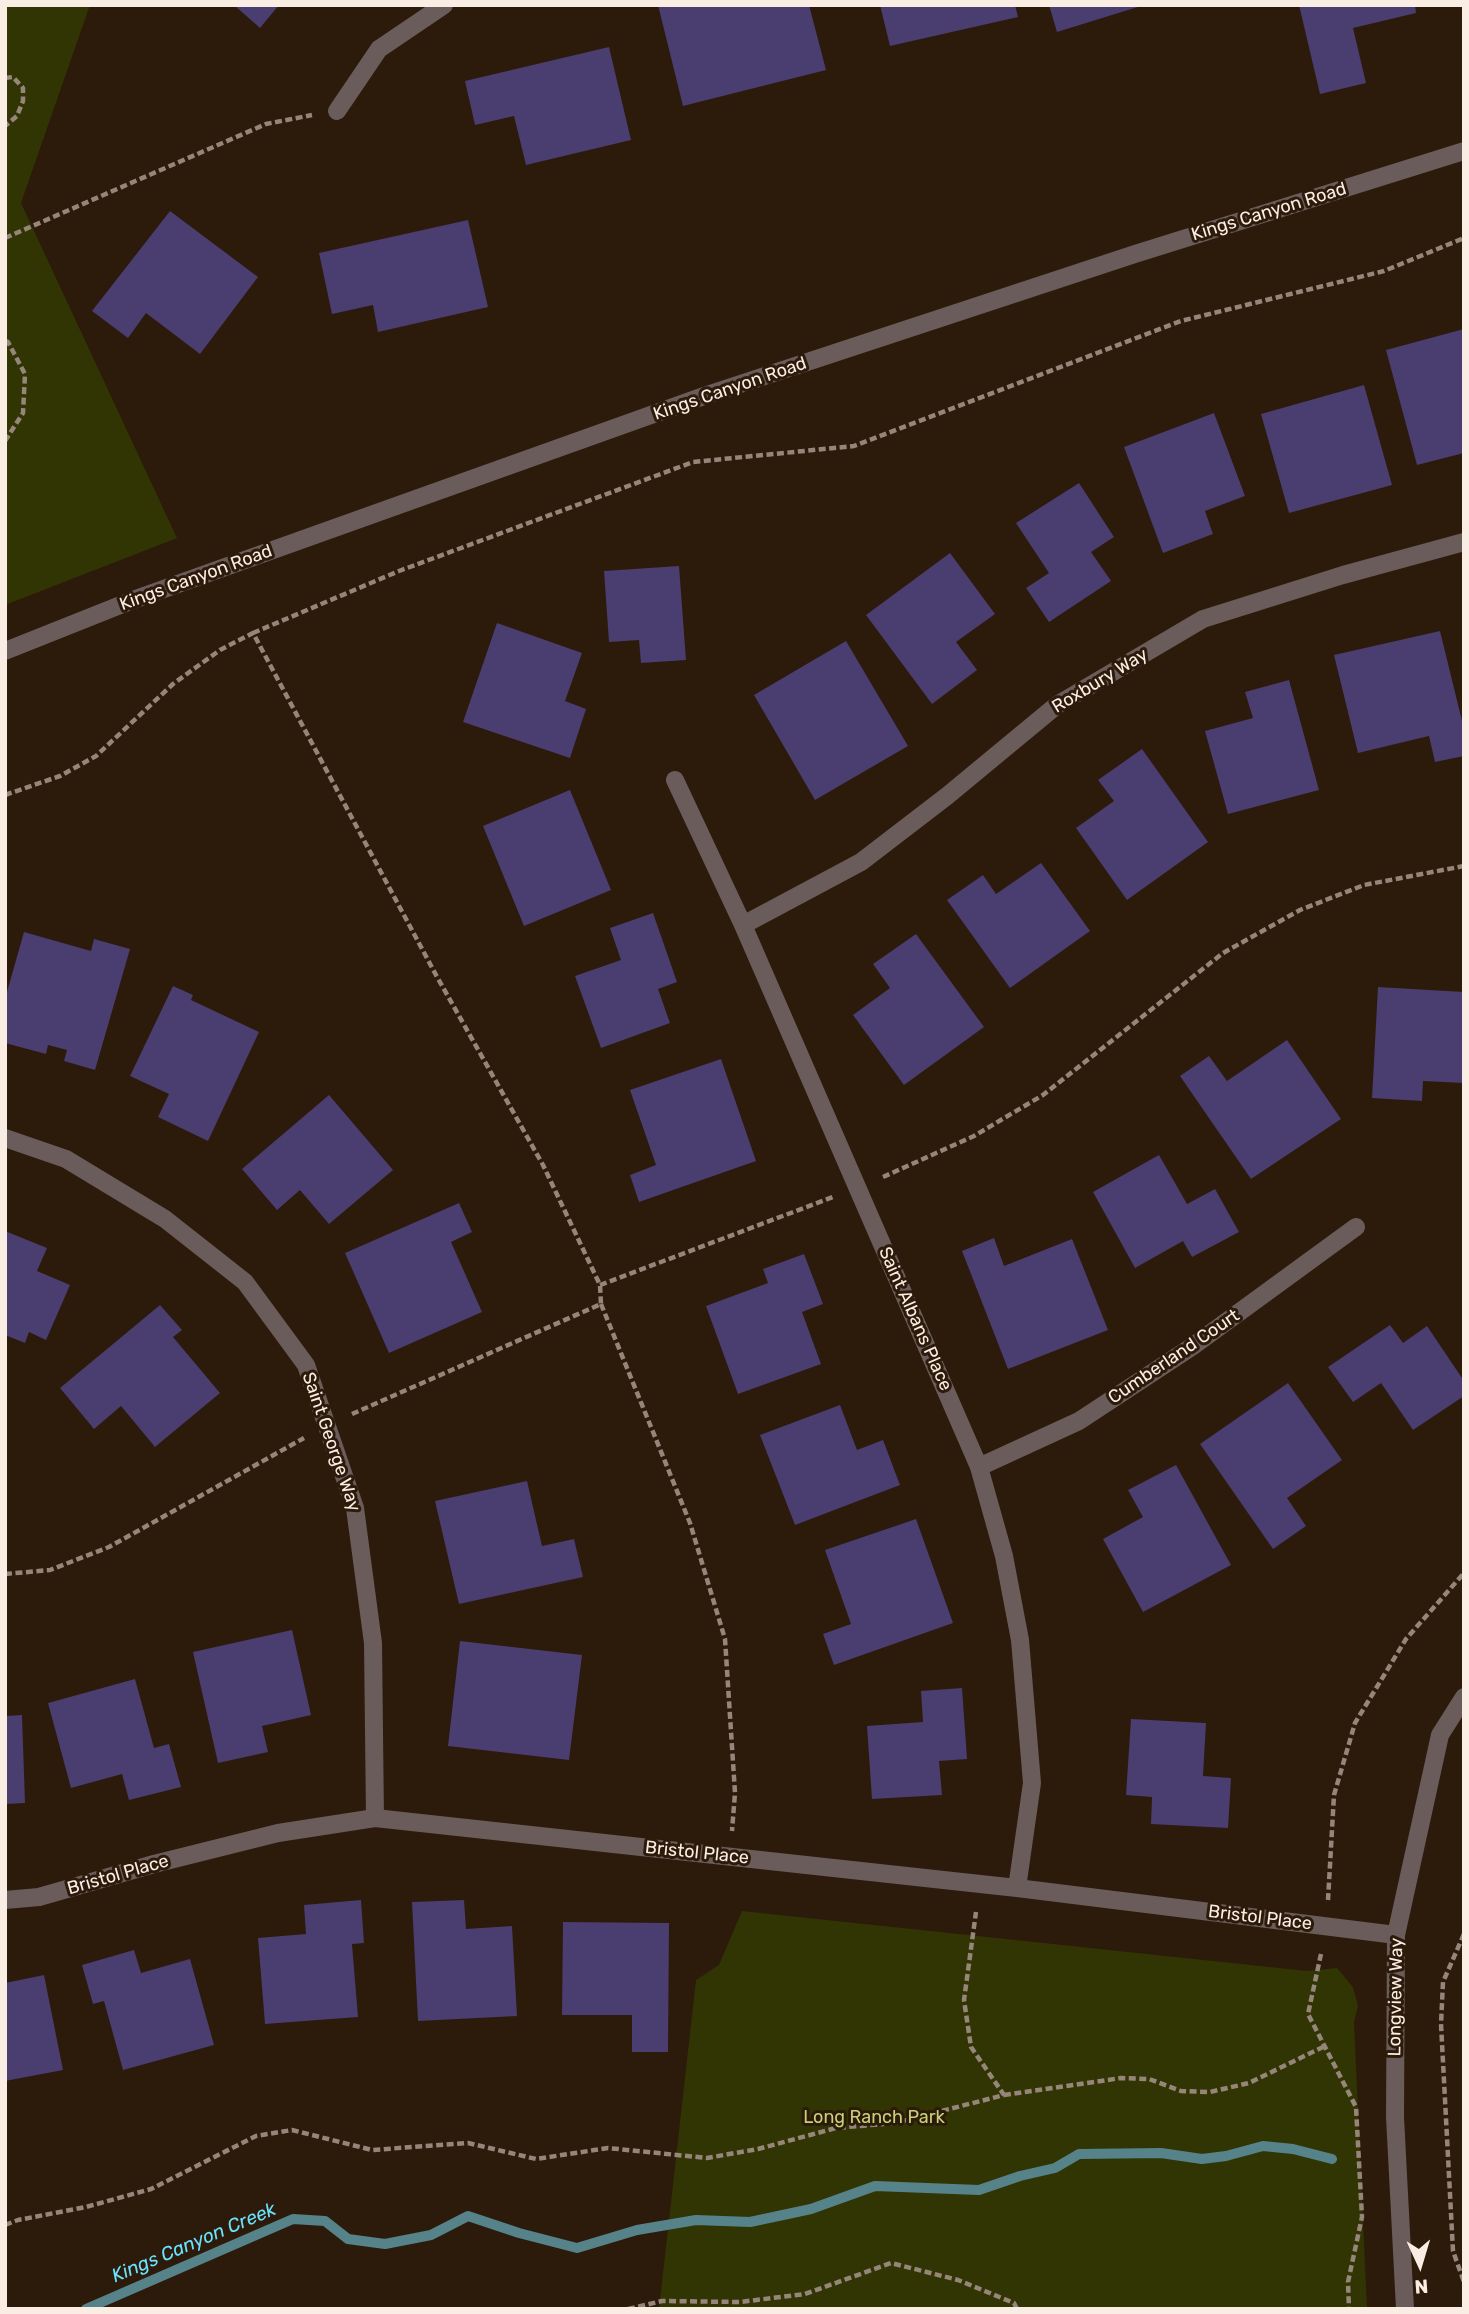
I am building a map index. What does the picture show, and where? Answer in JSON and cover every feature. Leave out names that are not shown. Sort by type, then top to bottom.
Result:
[{"type":"street","points":[[337,111],[379,49],[444,5]]},
{"type":"street","name":"Kings Canyon Road","points":[[5,651],[132,600],[704,396],[1135,254],[1464,151]]},
{"type":"street","name":"Roxbury Way","points":[[743,925],[861,862],[947,796],[1057,705],[1203,619],[1343,575],[1464,542]]},
{"type":"street","name":"Saint Albans Place","points":[[675,780],[743,925],[979,1467],[1004,1556],[1020,1640],[1032,1783],[1017,1888]]},
{"type":"street","name":"Saint George Way","points":[[5,1138],[65,1159],[165,1219],[245,1282],[306,1365],[355,1508],[373,1643],[375,1818]]},
{"type":"street","name":"Cumberland Court","points":[[979,1467],[1079,1421],[1193,1346],[1356,1227]]},
{"type":"street","name":"Longview Way","points":[[1405,2309],[1395,2117],[1396,1935],[1440,1735],[1464,1697]]},
{"type":"street","name":"Bristol Place","points":[[5,1900],[39,1897],[154,1864],[278,1833],[375,1818],[1017,1888],[1396,1935]]},
{"type":"path","points":[[5,78],[13,77],[23,88],[23,101],[17,116],[5,126]]},
{"type":"path","points":[[5,239],[267,124],[337,111]]},
{"type":"path","points":[[5,794],[60,776],[96,756],[173,684],[220,650],[253,633],[398,571],[693,462],[853,446],[1181,321],[1384,271],[1464,238]]},
{"type":"path","points":[[5,341],[25,374],[23,413],[5,441]]},
{"type":"path","points":[[253,633],[436,975],[543,1165],[600,1285],[601,1304],[690,1523],[725,1639],[734,1793],[730,1857]]},
{"type":"path","points":[[600,1285],[858,1188],[974,1136],[1043,1095],[1223,953],[1300,910],[1364,886],[1464,866]]},
{"type":"path","points":[[5,1574],[50,1570],[109,1547],[328,1425],[601,1304]]},
{"type":"path","points":[[980,1884],[964,2000],[971,2047],[1004,2095]]},
{"type":"path","points":[[1464,1934],[1443,1982],[1441,2024],[1453,2251],[1464,2282]]},
{"type":"path","points":[[5,2225],[151,2189],[256,2136],[292,2130],[372,2150],[468,2143],[536,2159],[608,2148],[707,2158],[758,2149],[836,2128],[895,2123],[1004,2095],[1121,2078],[1149,2079],[1181,2091],[1210,2092],[1249,2083],[1325,2046]]},
{"type":"path","points":[[628,2309],[662,2301],[740,2302],[805,2294],[891,2263],[958,2280],[1014,2302],[1017,2309]]},
{"type":"green space","points":[[5,5],[90,5],[21,203],[177,538],[5,605]]},
{"type":"green space","name":"Long Ranch Park","points":[[742,1911],[1307,1971],[1337,1968],[1353,1987],[1358,2006],[1354,2022],[1367,2309],[659,2309],[696,1980],[719,1965]]},
{"type":"building","points":[[234,5],[279,5],[260,28]]},
{"type":"building","points":[[658,5],[809,5],[826,70],[683,106]]},
{"type":"building","points":[[880,5],[1015,5],[1018,17],[890,46]]},
{"type":"building","points":[[1049,5],[1141,5],[1141,6],[1057,32]]},
{"type":"building","points":[[1299,5],[1415,5],[1416,13],[1353,28],[1366,83],[1320,94]]},
{"type":"building","points":[[609,47],[631,140],[526,165],[514,116],[475,125],[465,81]]},
{"type":"building","points":[[170,211],[258,277],[200,354],[146,313],[128,338],[92,311]]},
{"type":"building","points":[[468,220],[488,307],[378,332],[373,305],[332,314],[319,253]]},
{"type":"building","points":[[1464,329],[1464,453],[1417,465],[1386,350]]},
{"type":"building","points":[[1364,385],[1392,485],[1289,513],[1261,414]]},
{"type":"building","points":[[1214,413],[1245,496],[1205,511],[1213,534],[1163,553],[1124,447]]},
{"type":"building","points":[[1079,483],[1114,537],[1091,552],[1111,581],[1049,622],[1026,588],[1049,573],[1016,523]]},
{"type":"building","points":[[950,553],[995,614],[956,642],[977,670],[932,704],[866,615]]},
{"type":"building","points":[[679,566],[686,660],[641,663],[639,640],[609,642],[604,571]]},
{"type":"building","points":[[497,623],[582,653],[565,701],[586,709],[570,758],[463,722]]},
{"type":"building","points":[[1440,631],[1464,729],[1464,756],[1435,762],[1429,736],[1358,753],[1334,655]]},
{"type":"building","points":[[846,641],[908,746],[815,800],[754,695]]},
{"type":"building","points":[[1289,680],[1319,790],[1228,814],[1205,731],[1253,718],[1245,692]]},
{"type":"building","points":[[1142,749],[1208,842],[1127,900],[1076,828],[1114,801],[1098,780]]},
{"type":"building","points":[[570,790],[611,890],[524,926],[483,826]]},
{"type":"building","points":[[1041,863],[1090,931],[1010,988],[947,900],[983,875],[996,894]]},
{"type":"building","points":[[653,913],[677,982],[658,989],[670,1023],[601,1048],[575,976],[621,960],[610,928]]},
{"type":"building","points":[[24,932],[91,951],[94,939],[130,949],[95,1070],[64,1061],[67,1050],[48,1045],[46,1054],[5,1043],[5,999]]},
{"type":"building","points":[[916,934],[984,1027],[904,1085],[853,1015],[890,988],[873,964]]},
{"type":"building","points":[[173,986],[193,995],[191,1000],[259,1032],[208,1141],[158,1117],[169,1094],[130,1076]]},
{"type":"building","points":[[1378,987],[1464,992],[1464,1083],[1423,1081],[1422,1101],[1372,1098]]},
{"type":"building","points":[[1287,1040],[1341,1119],[1251,1179],[1180,1076],[1209,1056],[1227,1081]]},
{"type":"building","points":[[721,1059],[756,1161],[639,1202],[630,1175],[656,1165],[630,1090]]},
{"type":"building","points":[[329,1095],[393,1170],[329,1224],[300,1190],[277,1210],[242,1169]]},
{"type":"building","points":[[1159,1155],[1187,1204],[1215,1189],[1239,1232],[1192,1257],[1183,1241],[1135,1268],[1093,1192]]},
{"type":"building","points":[[459,1203],[472,1232],[451,1242],[482,1312],[389,1353],[345,1253]]},
{"type":"building","points":[[5,1231],[47,1248],[37,1271],[70,1285],[46,1340],[29,1332],[25,1343],[5,1335]]},
{"type":"building","points":[[994,1238],[1004,1266],[1072,1239],[1108,1330],[1008,1369],[962,1251]]},
{"type":"building","points":[[804,1254],[823,1304],[802,1312],[821,1364],[738,1394],[706,1306],[768,1283],[763,1269]]},
{"type":"building","points":[[160,1305],[182,1330],[173,1337],[220,1393],[155,1447],[121,1406],[94,1429],[60,1388]]},
{"type":"building","points":[[1390,1325],[1403,1343],[1427,1326],[1464,1381],[1464,1396],[1413,1430],[1381,1383],[1353,1402],[1328,1367]]},
{"type":"building","points":[[1288,1383],[1342,1460],[1287,1498],[1306,1526],[1273,1549],[1200,1444]]},
{"type":"building","points":[[840,1405],[857,1450],[883,1440],[900,1485],[795,1525],[760,1435]]},
{"type":"building","points":[[1176,1465],[1231,1565],[1143,1612],[1103,1539],[1143,1517],[1128,1490]]},
{"type":"building","points":[[527,1481],[542,1546],[574,1539],[583,1577],[459,1604],[435,1501]]},
{"type":"building","points":[[916,1519],[953,1623],[834,1665],[823,1634],[851,1624],[825,1550]]},
{"type":"building","points":[[292,1630],[311,1715],[262,1726],[268,1752],[218,1763],[193,1652]]},
{"type":"building","points":[[460,1641],[582,1655],[569,1760],[448,1746]]},
{"type":"building","points":[[135,1679],[154,1748],[169,1744],[181,1787],[129,1800],[122,1774],[71,1788],[48,1703]]},
{"type":"building","points":[[962,1688],[967,1759],[939,1761],[942,1795],[872,1799],[867,1726],[923,1722],[921,1691]]},
{"type":"building","points":[[22,1715],[25,1803],[5,1804],[5,1716]]},
{"type":"building","points":[[1131,1719],[1206,1723],[1203,1776],[1231,1778],[1228,1828],[1151,1824],[1152,1797],[1126,1795]]},
{"type":"building","points":[[361,1900],[364,1943],[352,1944],[358,2017],[265,2024],[258,1938],[306,1934],[304,1905]]},
{"type":"building","points":[[464,1900],[466,1929],[512,1926],[517,2016],[418,2021],[412,1902]]},
{"type":"building","points":[[563,1922],[669,1923],[668,2052],[632,2052],[632,2015],[562,2015]]},
{"type":"building","points":[[134,1950],[141,1973],[190,1959],[214,2045],[123,2070],[104,2001],[93,2004],[82,1965]]},
{"type":"building","points":[[44,1975],[63,2070],[5,2081],[5,1983]]},
{"type":"waterway","name":"Kings Canyon Creek","points":[[86,2309],[293,2219],[325,2221],[348,2239],[385,2244],[431,2235],[468,2216],[577,2248],[637,2230],[696,2220],[750,2222],[811,2209],[875,2186],[979,2190],[1055,2168],[1079,2154],[1161,2153],[1202,2159],[1263,2146],[1293,2149],[1332,2159]]}]
